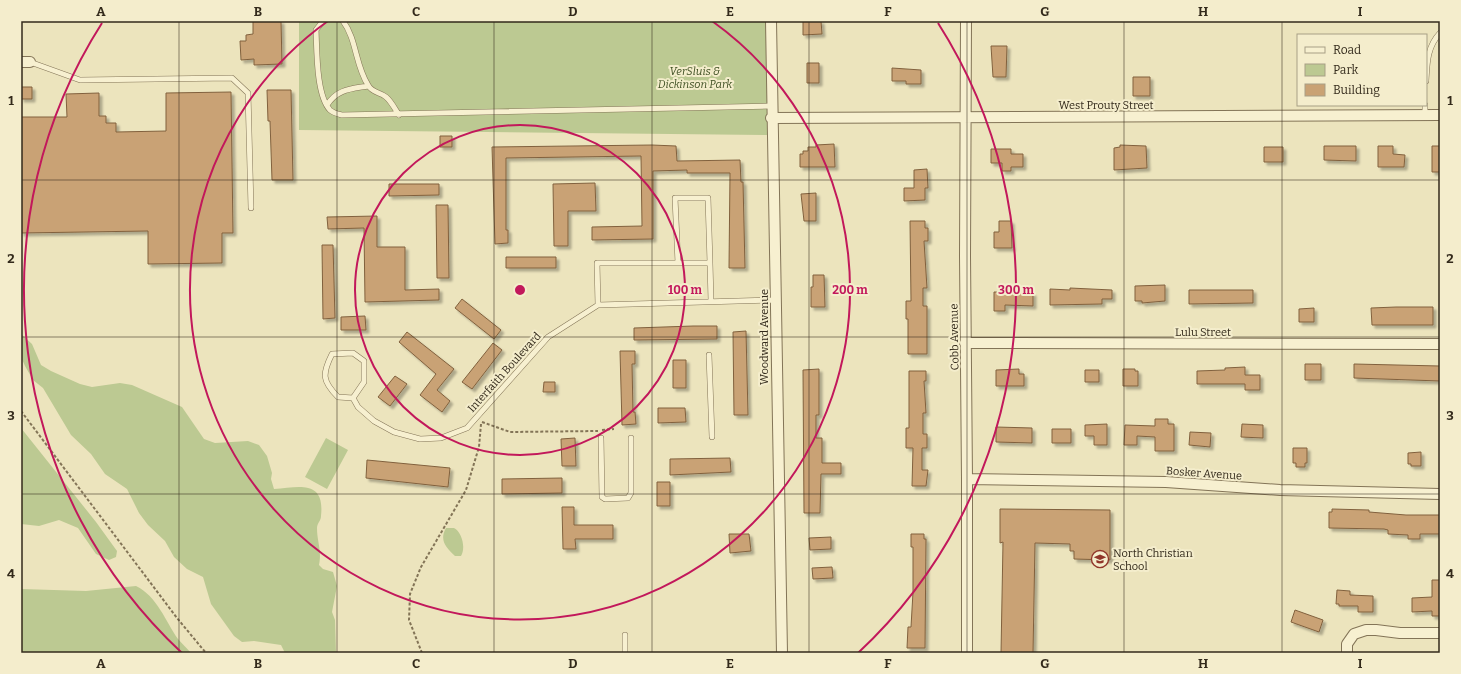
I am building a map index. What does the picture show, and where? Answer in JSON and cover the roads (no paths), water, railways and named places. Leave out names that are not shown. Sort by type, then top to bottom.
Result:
[{"type":"street","name":"Woodward Avenue","points":[[771,21],[771,118],[777,300],[777,435],[782,653]]},
{"type":"street","name":"Cobb Avenue","points":[[966,21],[967,653]]},
{"type":"street","name":"West Prouty Street","points":[[771,118],[966,118],[1425,110],[1440,115]]},
{"type":"street","name":"Lulu Street","points":[[966,343],[1440,344]]},
{"type":"street","name":"Bosker Avenue","points":[[967,479],[1166,482],[1280,490],[1440,494]]},
{"type":"street","points":[[1347,653],[1347,644],[1354,634],[1376,630],[1400,633],[1440,633]]},
{"type":"lane","points":[[323,21],[316,30],[317,65],[323,98],[331,111],[342,115],[771,106]]},
{"type":"lane","points":[[343,21],[352,38],[362,72],[368,86],[374,92],[385,96],[399,114]]},
{"type":"lane","points":[[1427,55],[1435,38],[1440,33]]},
{"type":"lane","points":[[26,62],[80,80],[232,78],[248,93],[251,208]]},
{"type":"lane","points":[[327,105],[333,96],[339,92],[368,86]]},
{"type":"lane","points":[[678,263],[675,198],[708,198],[711,301]]},
{"type":"lane","points":[[598,305],[597,263],[710,263]]},
{"type":"lane","name":"Interfaith Boulevard","points":[[353,398],[358,407],[374,421],[394,432],[420,439],[433,439],[450,435],[467,428],[474,422],[548,336],[598,305],[777,300]]},
{"type":"lane","points":[[353,353],[364,361],[364,382],[353,398],[338,397],[327,386],[324,370],[332,354],[353,353]]},
{"type":"lane","points":[[709,355],[712,436]]},
{"type":"lane","points":[[601,438],[602,497],[605,499],[628,498],[631,493],[631,438]]},
{"type":"lane","points":[[625,635],[625,653]]},
{"type":"place","name":"North Christian School","points":[[1100,559]]},
{"type":"park label","name":"VerSluis & Dickinson Park","points":[[695,77]]}]
